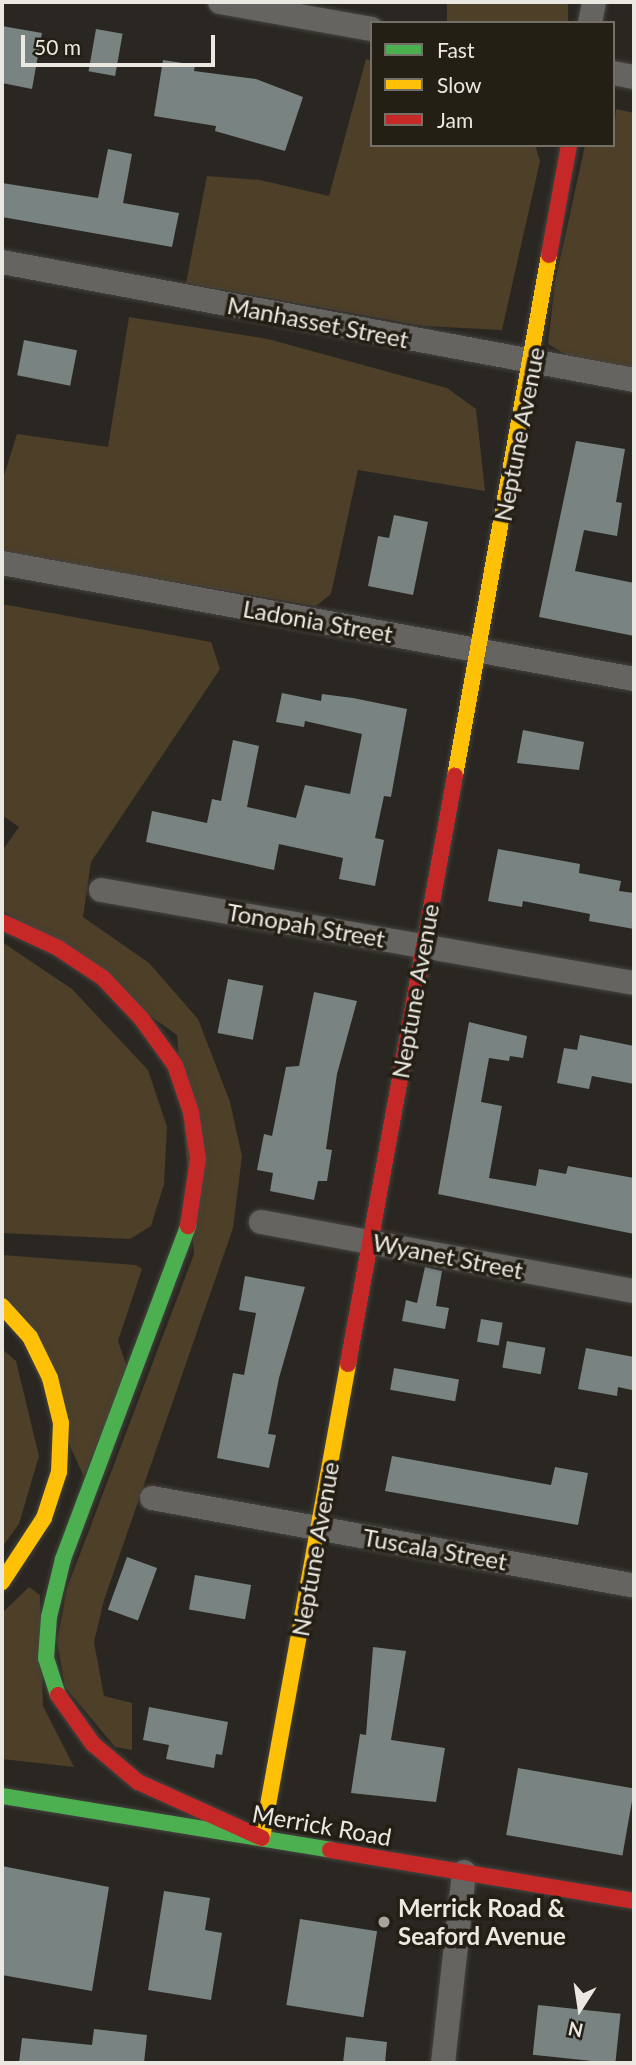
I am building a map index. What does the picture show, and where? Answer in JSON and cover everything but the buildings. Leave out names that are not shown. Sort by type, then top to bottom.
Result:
[{"type":"main road","name":"Neptune Avenue","points":[[262,1838],[423,945],[533,362],[569,147]]},
{"type":"main road","points":[[2,922],[58,948],[103,978],[141,1018],[174,1065],[191,1112],[198,1159],[194,1204],[182,1248],[64,1559],[49,1616],[46,1658],[61,1705],[93,1744],[138,1782],[262,1838]]},
{"type":"main road","points":[[2,1306],[30,1336],[50,1378],[61,1423],[59,1472],[44,1518],[2,1582]]},
{"type":"main road","name":"Merrick Road","points":[[2,1796],[634,1901]]},
{"type":"street","points":[[220,2],[370,29]]},
{"type":"street","points":[[590,21],[594,2]]},
{"type":"street","points":[[615,73],[634,77]]},
{"type":"street","name":"Manhasset Street","points":[[2,262],[634,380]]},
{"type":"street","name":"Ladonia Street","points":[[2,563],[634,680]]},
{"type":"street","name":"Tonopah Street","points":[[101,890],[634,983]]},
{"type":"street","name":"Wyanet Street","points":[[261,1222],[634,1291]]},
{"type":"street","name":"Tuscala Street","points":[[152,1498],[634,1586]]},
{"type":"street","points":[[443,2063],[464,1872]]},
{"type":"shaded area","points":[[447,2],[568,2],[568,21],[447,21]]},
{"type":"shaded area","points":[[366,59],[370,60],[370,147],[536,147],[540,161],[502,330],[424,326],[186,283],[207,176],[260,180],[329,196]]},
{"type":"shaded area","points":[[616,109],[634,113],[634,369],[567,355],[548,344],[555,282],[585,147],[615,147]]},
{"type":"shaded area","points":[[129,317],[268,339],[447,388],[476,409],[485,491],[358,470],[331,594],[316,606],[2,553],[2,482],[17,434],[108,447]]},
{"type":"shaded area","points":[[2,604],[211,642],[220,669],[91,862],[83,917],[149,963],[198,1019],[230,1102],[242,1156],[233,1228],[104,1600],[94,1642],[104,1696],[132,1703],[132,1750],[115,1747],[65,1687],[57,1642],[67,1588],[194,1254],[177,1035],[2,910],[2,851],[19,827],[2,815]]},
{"type":"shaded area","points":[[2,942],[72,989],[148,1070],[167,1127],[164,1184],[151,1226],[130,1239],[2,1233]]},
{"type":"shaded area","points":[[2,1255],[136,1265],[142,1269],[118,1341],[127,1367],[84,1477],[2,1295]]},
{"type":"shaded area","points":[[2,1349],[16,1361],[39,1456],[19,1524],[2,1547]]},
{"type":"shaded area","points":[[29,1587],[40,1595],[43,1706],[74,1767],[2,1759],[2,1613]]},
{"type":"traffic: fast","points":[[58,1695],[46,1658],[49,1617],[63,1559],[188,1226]]},
{"type":"traffic: fast","points":[[2,1796],[330,1850]]},
{"type":"traffic: slow","points":[[455,776],[549,255]]},
{"type":"traffic: slow","points":[[2,1306],[30,1337],[50,1378],[61,1423],[59,1472],[44,1518],[2,1582]]},
{"type":"traffic: slow","points":[[262,1838],[348,1364]]},
{"type":"traffic: jam","points":[[549,255],[569,147]]},
{"type":"traffic: jam","points":[[348,1364],[455,776]]},
{"type":"traffic: jam","points":[[2,922],[58,948],[103,978],[141,1018],[175,1065],[191,1112],[198,1159],[188,1226]]},
{"type":"traffic: jam","points":[[58,1695],[93,1744],[138,1782],[262,1838]]},
{"type":"traffic: jam","points":[[330,1850],[634,1901]]},
{"type":"place","name":"Merrick Road & Seaford Avenue","points":[[384,1922]]}]
